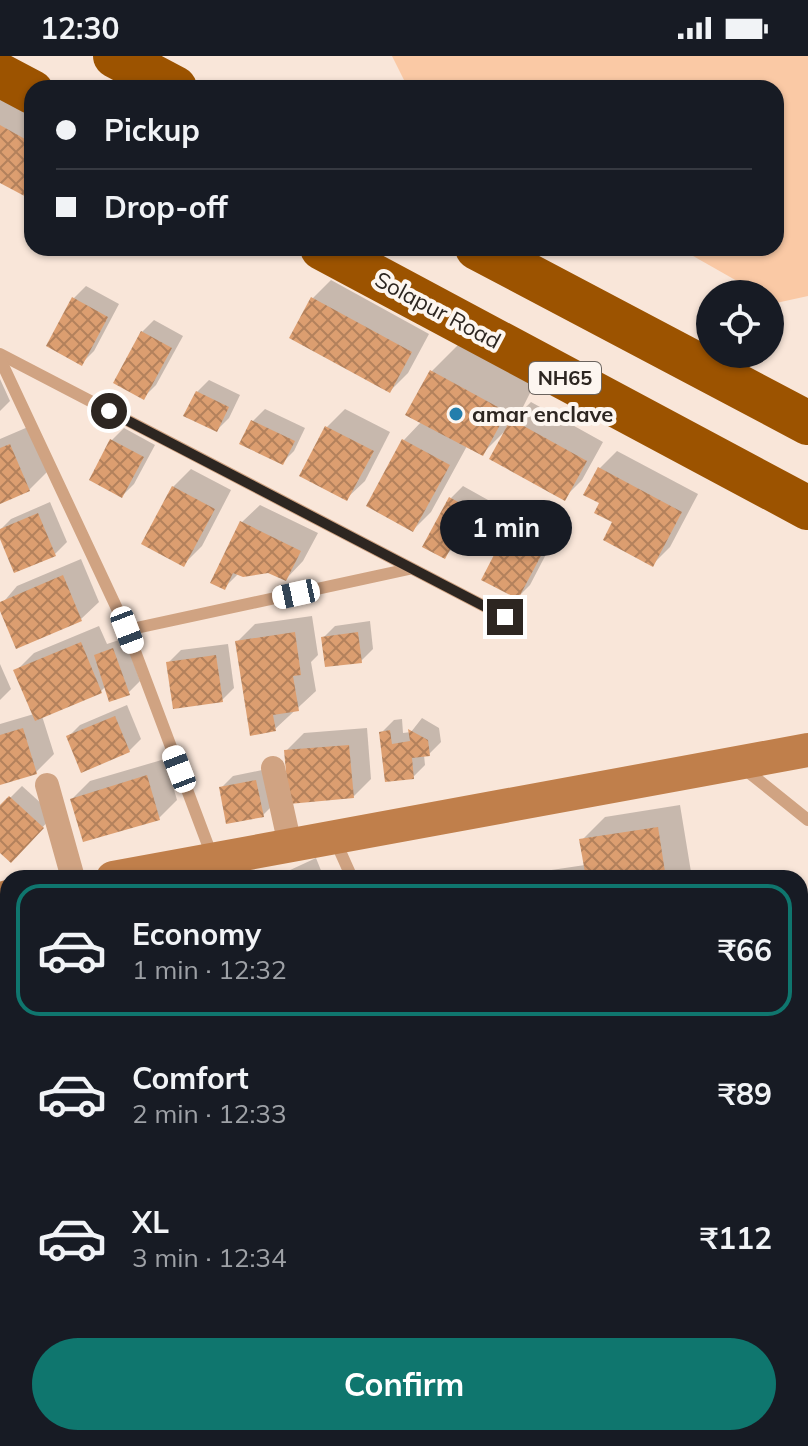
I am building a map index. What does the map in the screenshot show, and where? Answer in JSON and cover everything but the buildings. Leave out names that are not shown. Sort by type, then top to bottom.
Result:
[{"type":"highway","points":[[115,56],[160,80]]},
{"type":"highway","points":[[0,75],[24,88]]},
{"type":"highway","name":"Solapur Road","points":[[337,256],[808,508]]},
{"type":"highway","points":[[492,256],[808,423]]},
{"type":"street","points":[[156,870],[808,750]]},
{"type":"street","points":[[273,768],[290,845]]},
{"type":"street","points":[[47,785],[71,870]]},
{"type":"lane","points":[[0,356],[505,617]]},
{"type":"lane","points":[[0,356],[127,630],[214,859]]},
{"type":"lane","points":[[127,630],[409,569]]},
{"type":"lane","points":[[737,763],[808,820]]},
{"type":"lane","points":[[334,837],[348,870]]},
{"type":"shaded area","points":[[392,56],[808,56],[808,296],[784,301],[784,280],[735,280],[693,256],[784,256],[784,80],[404,80]]},
{"type":"place","name":"amar enclave","points":[[456,414]]},
{"type":"route","points":[[109,411],[505,617]]}]
